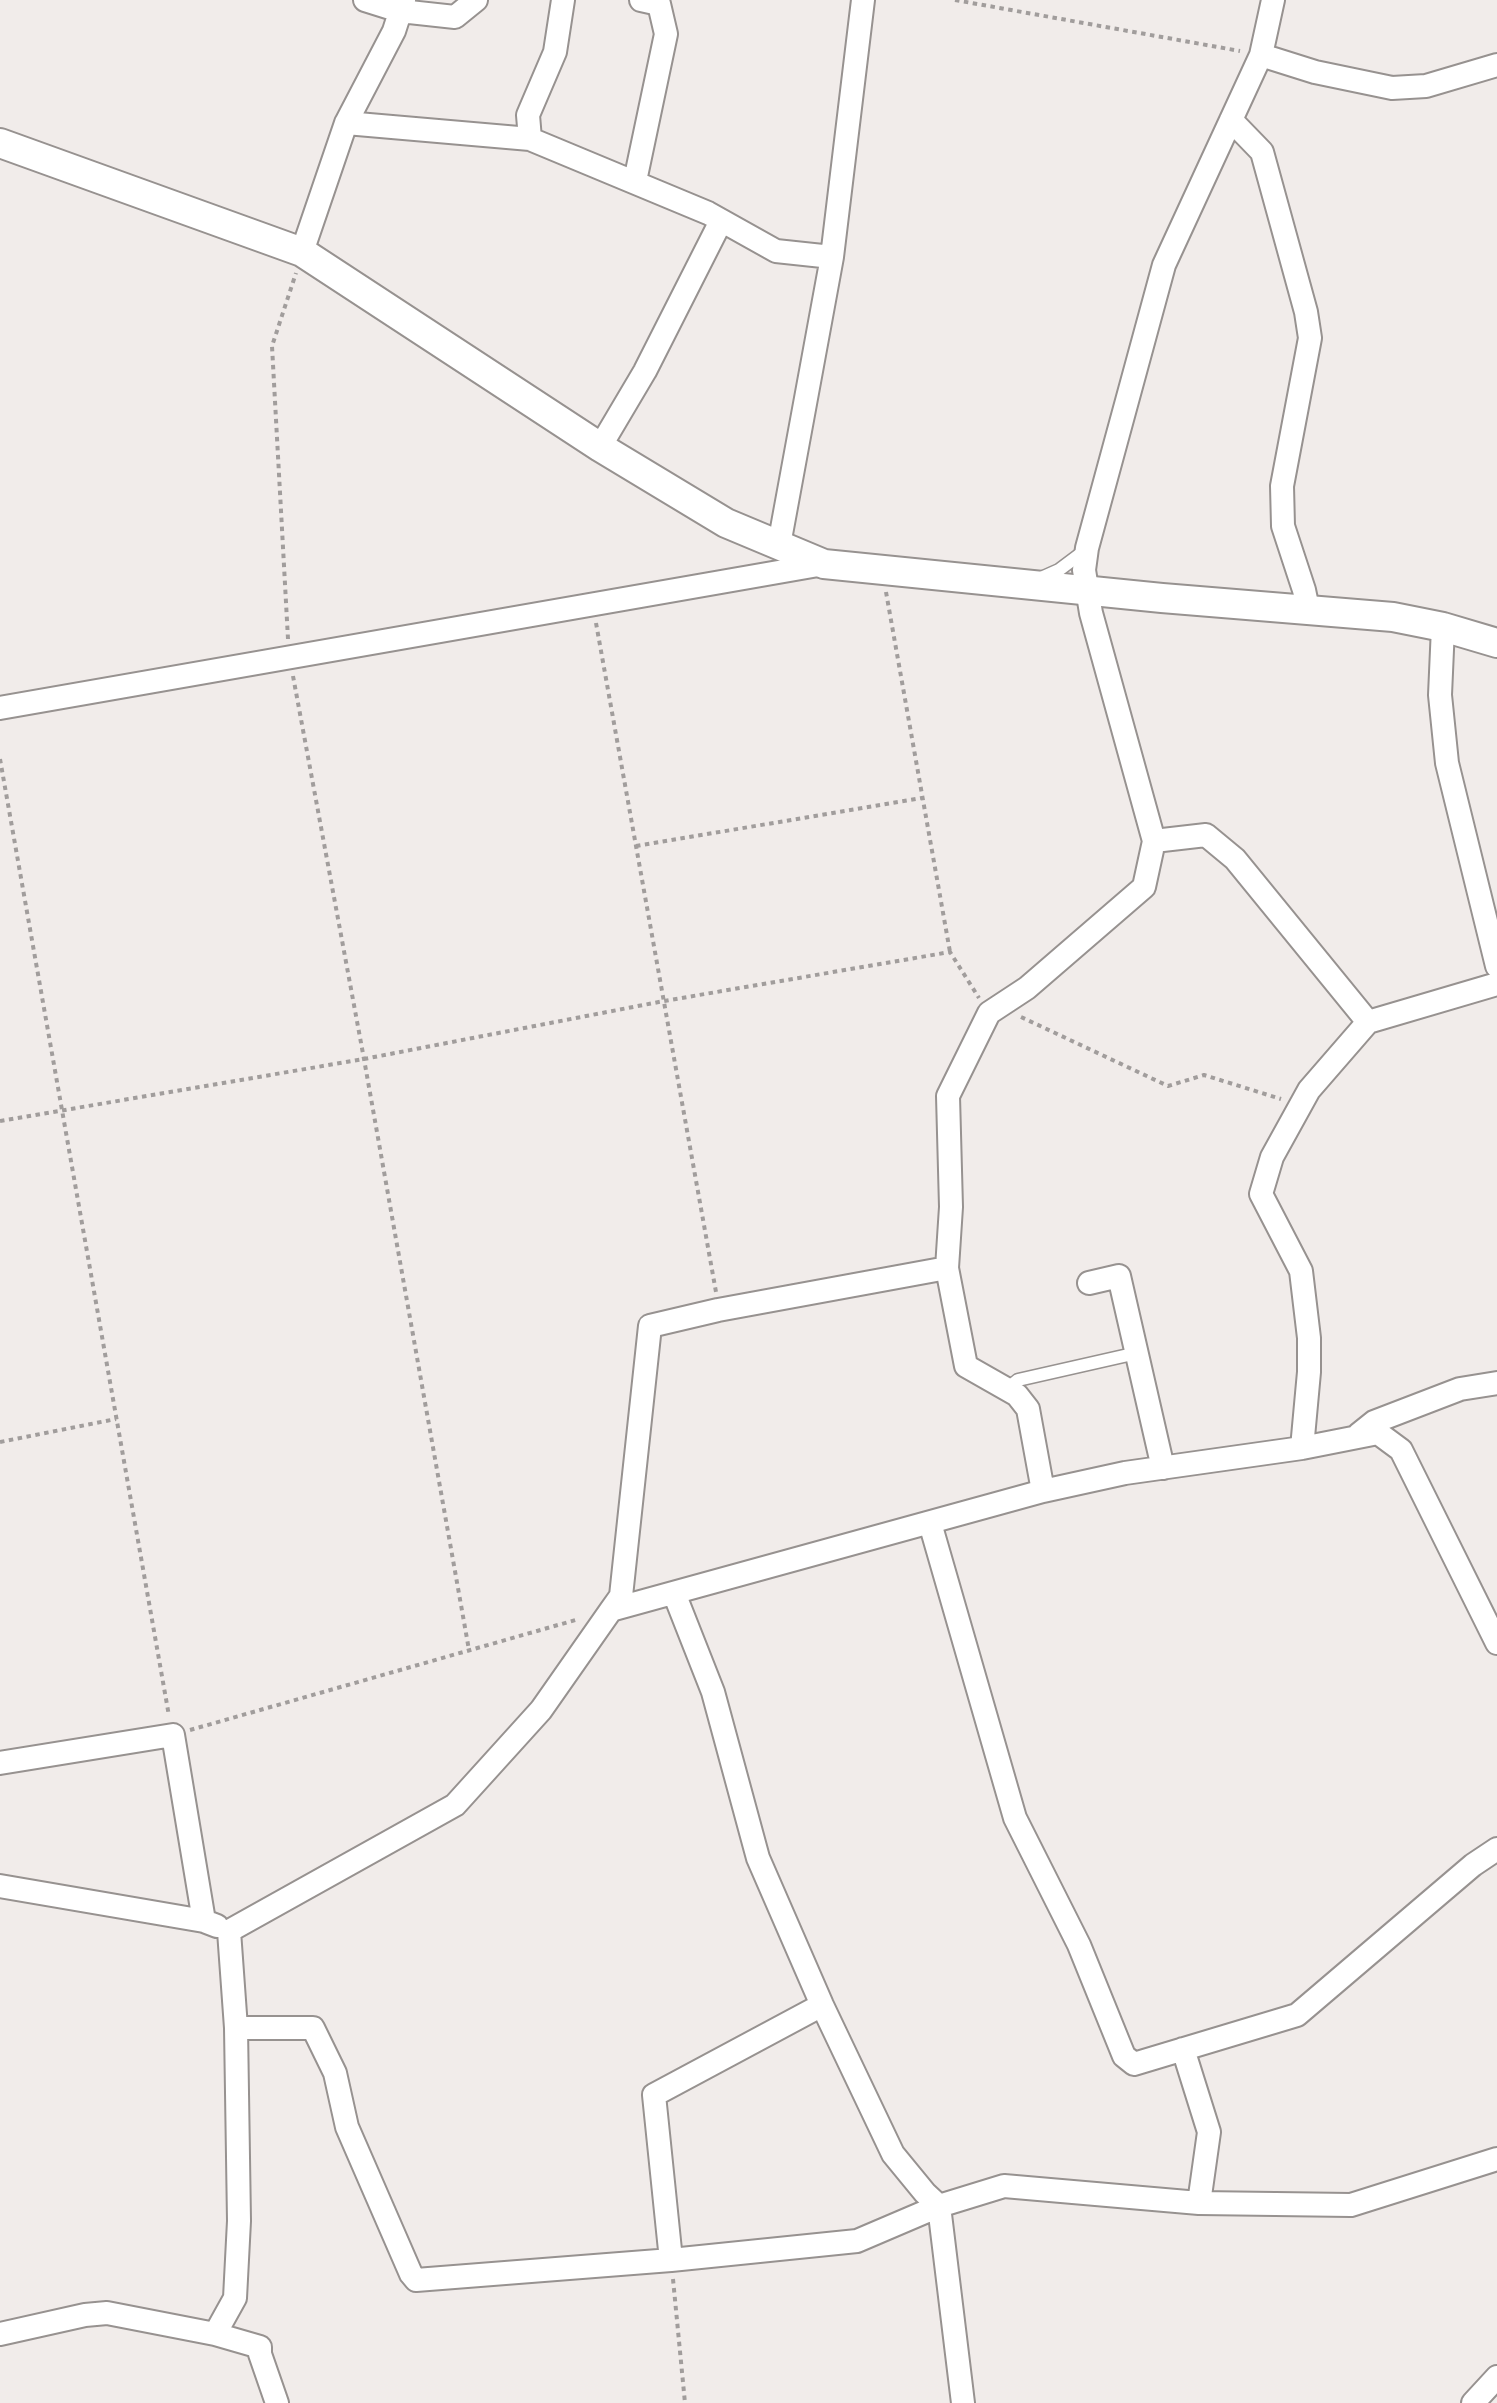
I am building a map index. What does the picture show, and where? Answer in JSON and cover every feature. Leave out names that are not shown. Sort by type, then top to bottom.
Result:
[{"type":"street","points":[[365,0],[402,5],[455,17],[477,0]]},
{"type":"street","points":[[530,139],[528,115],[555,52],[563,0]]},
{"type":"street","points":[[635,181],[666,34],[659,4],[641,0]]},
{"type":"street","points":[[779,545],[832,257],[863,0]]},
{"type":"street","points":[[1043,1491],[1028,1409],[1017,1395],[966,1365],[947,1268],[951,1207],[948,1096],[994,1010],[1026,988],[1144,887],[1154,841],[1091,613],[1084,570],[1164,265],[1261,55],[1273,0]]},
{"type":"street","points":[[302,252],[346,123],[394,31],[402,5]]},
{"type":"street","points":[[1261,55],[1315,72],[1392,88],[1426,86],[1497,65]]},
{"type":"street","points":[[1231,120],[1262,153],[1306,312],[1310,338],[1282,486],[1283,526],[1308,609]]},
{"type":"street","points":[[346,123],[530,139],[708,213],[776,251],[832,257]]},
{"type":"street","points":[[0,143],[302,252],[600,447],[726,523],[824,564]]},
{"type":"street","points":[[600,447],[645,371],[721,221]]},
{"type":"street","points":[[0,708],[824,564],[1017,584],[1394,617],[1443,627],[1497,643]]},
{"type":"street","points":[[1443,627],[1440,695],[1447,763],[1497,966]]},
{"type":"street","points":[[1154,841],[1206,836],[1235,859],[1368,1022]]},
{"type":"street","points":[[1302,1448],[1309,1372],[1309,1338],[1301,1271],[1261,1194],[1272,1157],[1309,1090],[1368,1022],[1497,984]]},
{"type":"street","points":[[229,1931],[455,1805],[541,1710],[621,1596],[650,1326],[718,1310],[947,1268]]},
{"type":"street","points":[[1089,1283],[1119,1276],[1163,1468]]},
{"type":"street","points":[[1354,1438],[1374,1422],[1460,1389],[1497,1383]]},
{"type":"street","points":[[611,1610],[1043,1491],[1125,1473],[1302,1448],[1378,1433],[1401,1450],[1497,1643]]},
{"type":"street","points":[[930,1523],[1015,1818],[1079,1944],[1124,2056],[1134,2064],[1298,2015],[1473,1865],[1497,1849]]},
{"type":"street","points":[[674,1593],[713,1692],[758,1858],[822,2006],[893,2154],[925,2193],[939,2206],[963,2403]]},
{"type":"street","points":[[0,1763],[173,1735],[204,1921]]},
{"type":"street","points":[[0,1886],[204,1921],[229,1931]]},
{"type":"street","points":[[215,2334],[236,2298],[240,2166],[236,2028],[229,1931]]},
{"type":"street","points":[[671,2260],[654,2095],[822,2006]]},
{"type":"street","points":[[236,2028],[313,2028],[335,2073],[347,2127],[411,2274],[416,2280],[671,2260],[856,2241],[939,2206],[1004,2186],[1198,2204],[1351,2205],[1497,2159]]},
{"type":"street","points":[[1183,2049],[1209,2132],[1198,2204]]},
{"type":"street","points":[[0,2334],[85,2315],[107,2313],[215,2334],[260,2347],[260,2354],[278,2403]]},
{"type":"street","points":[[1473,2403],[1497,2377]]},
{"type":"lane","points":[[1017,584],[1042,578],[1059,570],[1088,548]]},
{"type":"lane","points":[[1007,1389],[1018,1380],[1137,1353]]},
{"type":"path","points":[[955,0],[1261,55]]},
{"type":"path","points":[[302,252],[272,346],[290,657],[469,1650]]},
{"type":"path","points":[[882,570],[950,952],[994,1010],[1168,1086],[1204,1075],[1301,1106]]},
{"type":"path","points":[[593,605],[718,1310]]},
{"type":"path","points":[[0,759],[173,1735],[611,1610]]},
{"type":"path","points":[[636,846],[922,798]]},
{"type":"path","points":[[0,1121],[63,1108],[364,1059],[664,1001],[950,952]]},
{"type":"path","points":[[0,1442],[116,1419]]},
{"type":"path","points":[[671,2260],[685,2403]]}]
